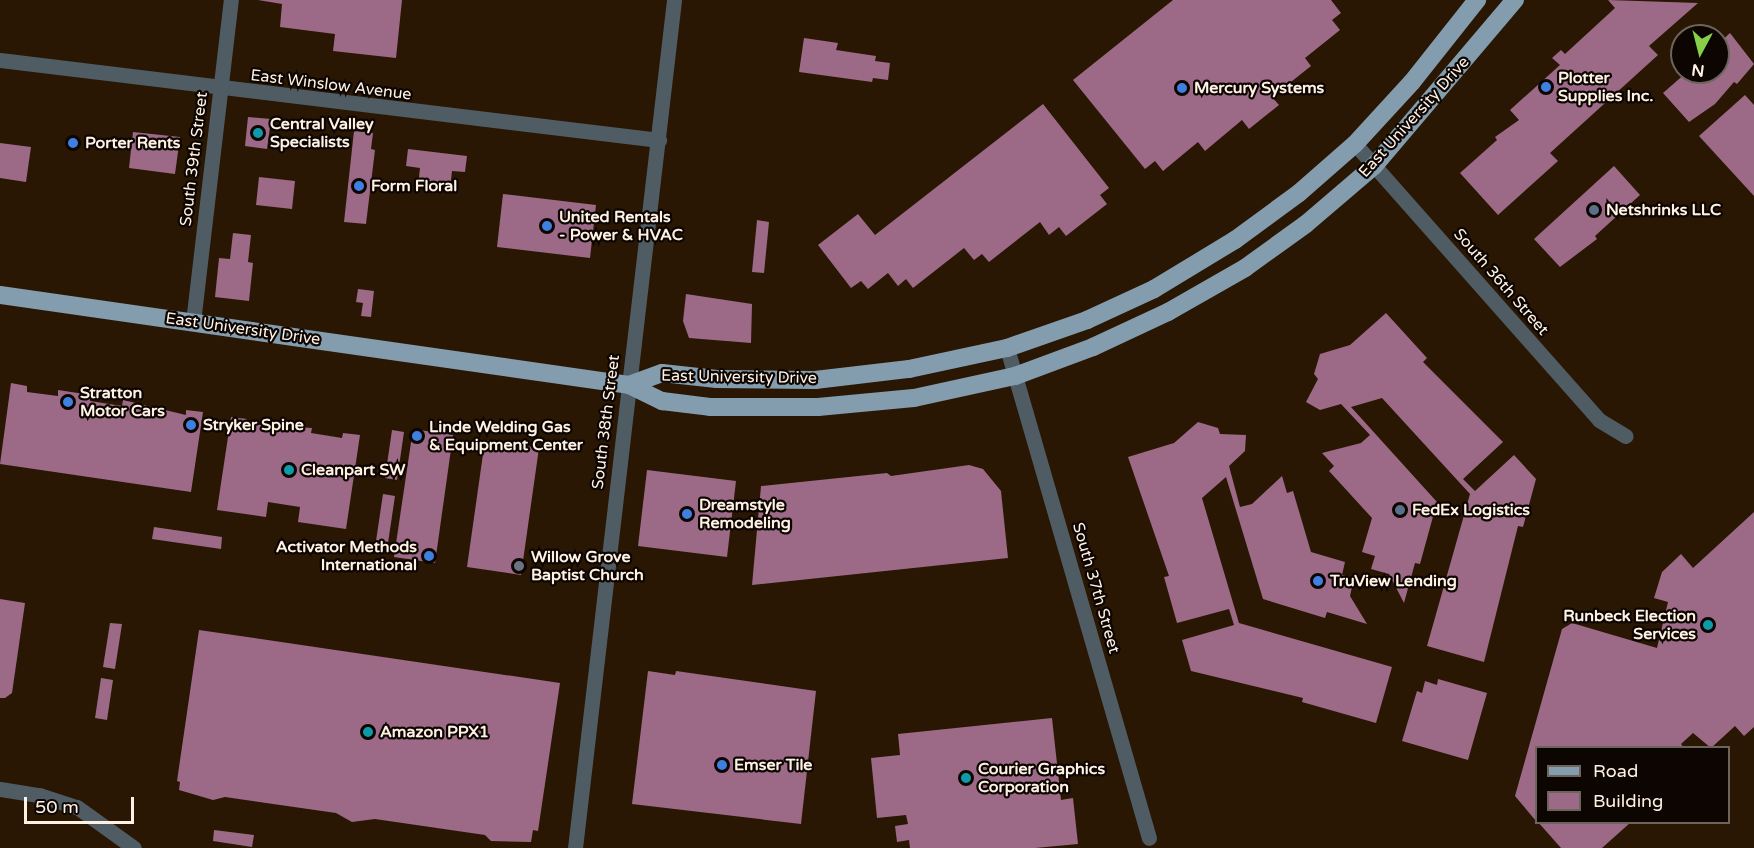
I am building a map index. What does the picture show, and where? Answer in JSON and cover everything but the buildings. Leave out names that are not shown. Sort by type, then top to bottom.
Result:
[{"type":"main road","name":"East University Drive","points":[[629,385],[662,373],[717,379],[815,380],[909,369],[1007,348],[1087,320],[1154,289],[1244,233],[1299,193],[1355,144],[1412,82],[1476,0]]},
{"type":"main road","name":"East University Drive","points":[[0,295],[629,385],[662,401],[710,407],[819,407],[914,398],[1015,376],[1093,347],[1168,312],[1216,284],[1306,224],[1374,166],[1515,0]]},
{"type":"street","name":"South 39th Street","points":[[193,322],[231,0]]},
{"type":"street","name":"South 38th Street","points":[[575,848],[674,0]]},
{"type":"street","name":"East Winslow Avenue","points":[[0,60],[220,89],[659,140]]},
{"type":"street","name":"South 36th Street","points":[[1355,144],[1599,420],[1626,436]]},
{"type":"street","name":"South 37th Street","points":[[1007,348],[1149,838]]},
{"type":"street","points":[[0,789],[39,795],[77,807],[134,848]]},
{"type":"place","name":"Plotter Supplies Inc.","points":[[1546,87]]},
{"type":"place","name":"Mercury Systems","points":[[1182,88]]},
{"type":"place","name":"Central Valley Specialists","points":[[258,133]]},
{"type":"place","name":"Porter Rents","points":[[73,143]]},
{"type":"place","name":"Form Floral","points":[[359,186]]},
{"type":"place","name":"Netshrinks LLC","points":[[1594,210]]},
{"type":"place","name":"United Rentals - Power & HVAC","points":[[547,226]]},
{"type":"place","name":"Stratton Motor Cars","points":[[68,402]]},
{"type":"place","name":"Stryker Spine","points":[[191,425]]},
{"type":"place","name":"Linde Welding Gas & Equipment Center","points":[[417,436]]},
{"type":"place","name":"Cleanpart SW","points":[[289,470]]},
{"type":"place","name":"FedEx Logistics","points":[[1400,510]]},
{"type":"place","name":"Dreamstyle Remodeling","points":[[687,514]]},
{"type":"place","name":"Activator Methods International","points":[[429,556]]},
{"type":"place","name":"Willow Grove Baptist Church","points":[[519,566]]},
{"type":"place","name":"TruView Lending","points":[[1318,581]]},
{"type":"place","name":"Runbeck Election Services","points":[[1708,625]]},
{"type":"place","name":"Amazon PPX1","points":[[368,732]]},
{"type":"place","name":"Emser Tile","points":[[722,765]]},
{"type":"place","name":"Courier Graphics Corporation","points":[[966,778]]}]
